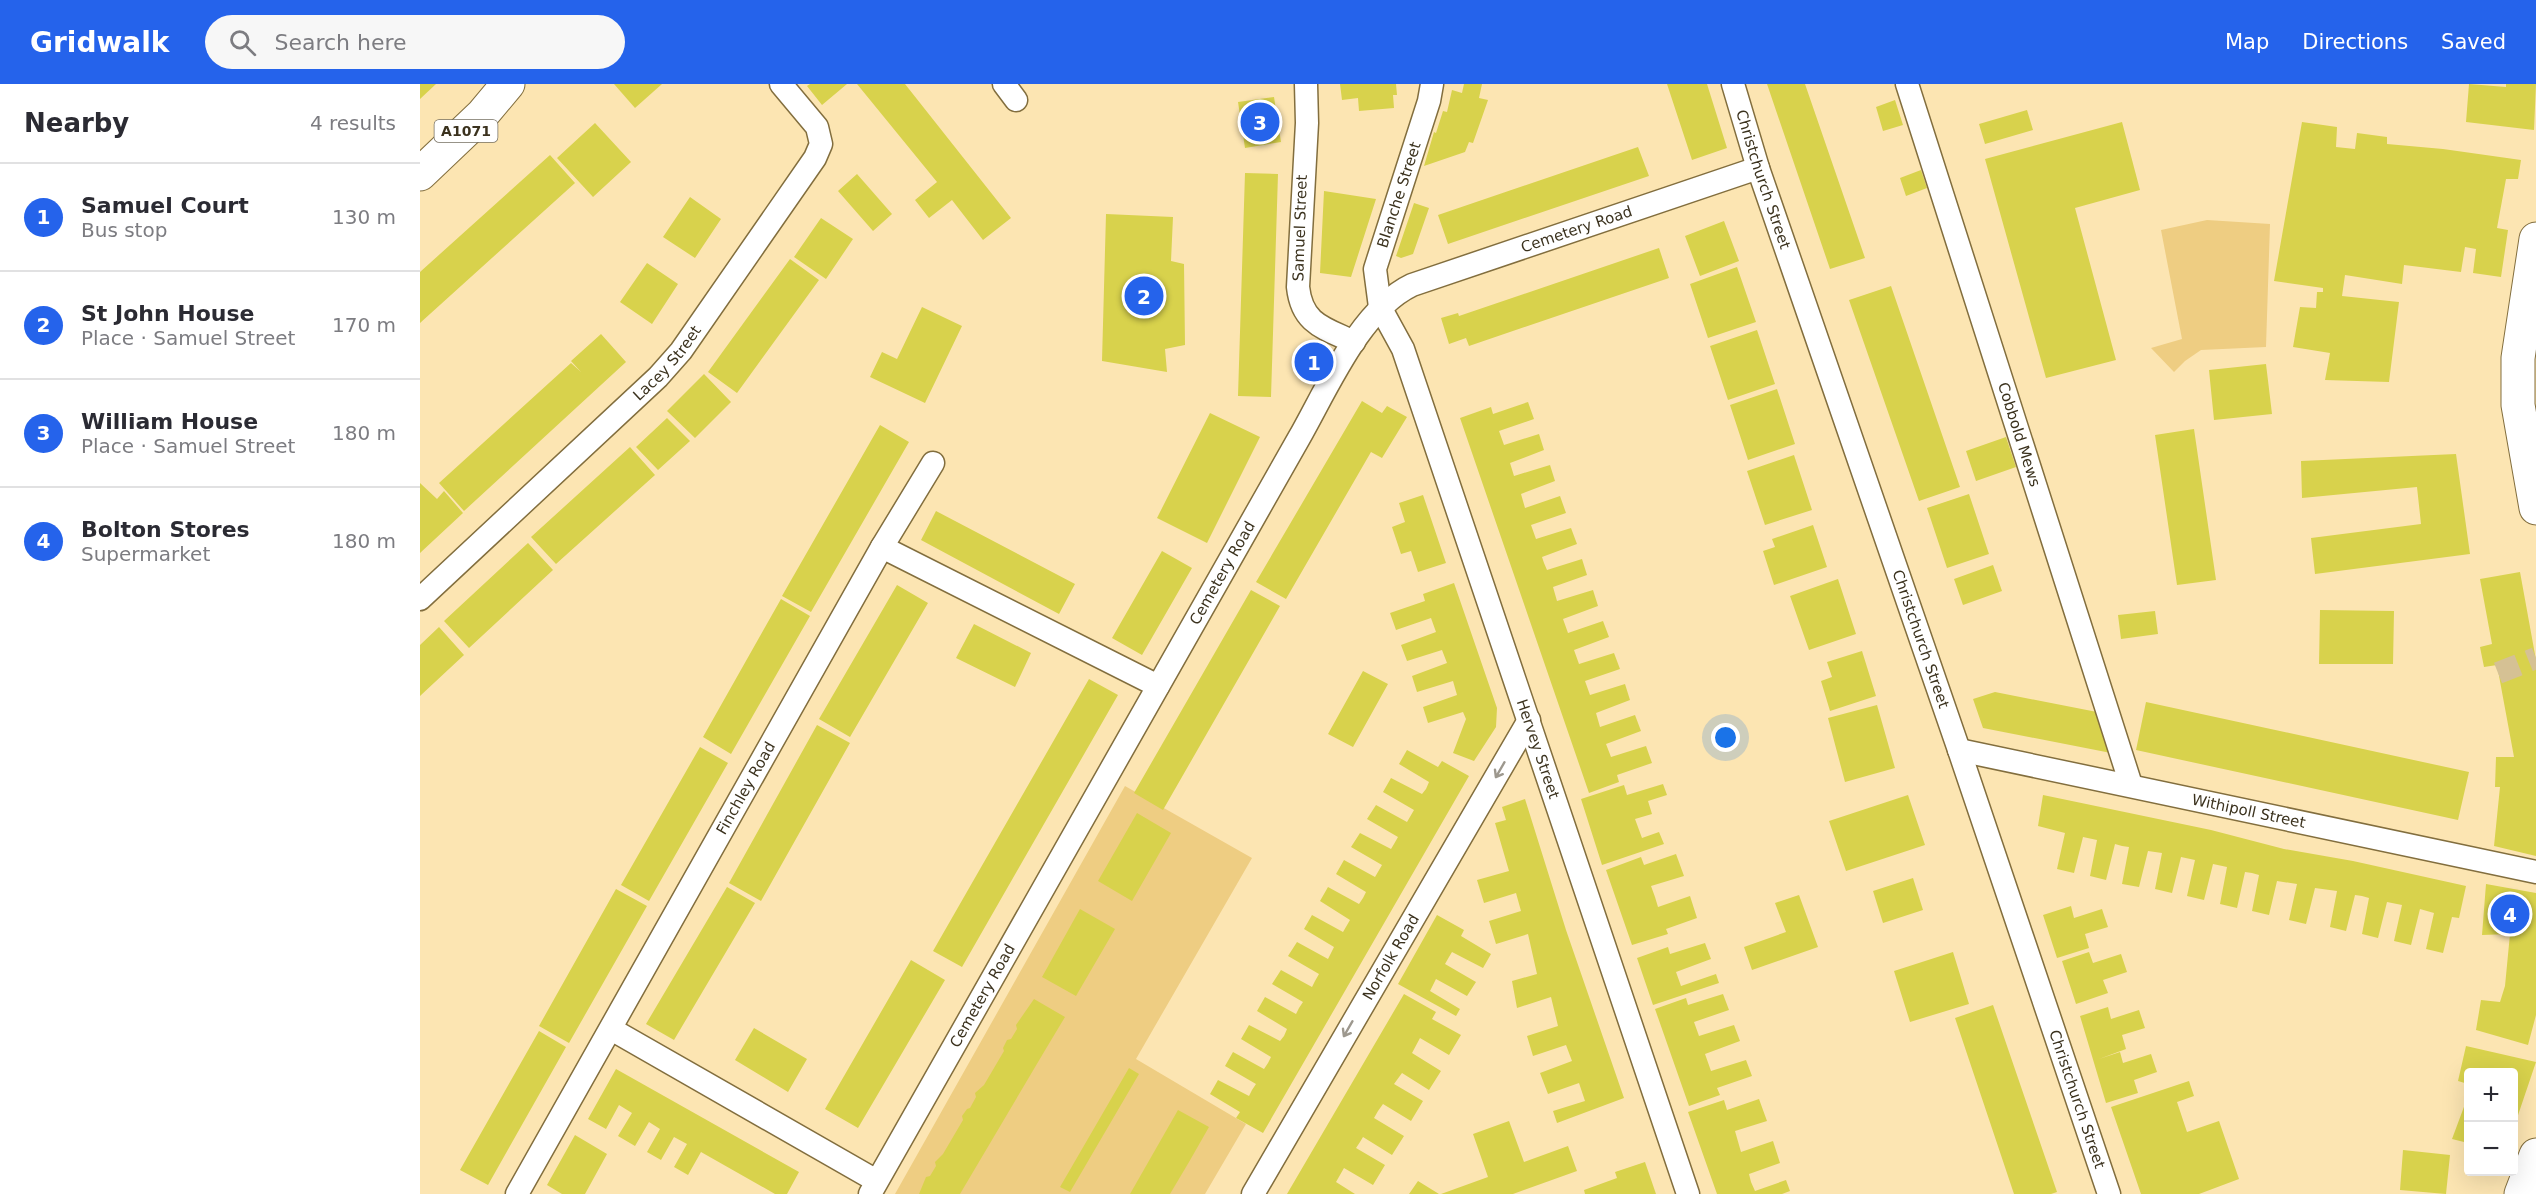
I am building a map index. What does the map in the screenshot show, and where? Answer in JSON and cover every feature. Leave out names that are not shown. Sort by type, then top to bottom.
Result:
[{"type":"main road","name":"A1071","points":[[420,174],[482,115],[508,84]]},
{"type":"main road","points":[[2536,239],[2518,358],[2518,405],[2536,508]]},
{"type":"main road","points":[[2521,1194],[2536,1155]]},
{"type":"street","name":"Lacey Street","points":[[420,599],[658,377],[681,351],[815,158],[821,144],[817,127],[781,84]]},
{"type":"street","name":"Samuel Street","points":[[1306,84],[1307,123],[1298,287],[1300,304],[1314,322],[1354,342]]},
{"type":"street","name":"Blanche Street","points":[[1380,307],[1375,269],[1429,101],[1432,84]]},
{"type":"street","name":"Christchurch Street","points":[[1733,84],[1758,168],[2109,1194]]},
{"type":"street","name":"Cobbold Mews","points":[[1907,84],[2131,785]]},
{"type":"street","name":"Cemetery Road","points":[[873,1187],[1354,342],[1380,307],[1400,291],[1412,285],[1758,168]]},
{"type":"street","name":"Hervey Street","points":[[1380,307],[1403,349],[1688,1194]]},
{"type":"street","name":"Finchley Road","points":[[517,1194],[882,547],[933,463]]},
{"type":"street","points":[[882,547],[1158,686]]},
{"type":"street","name":"Norfolk Road","points":[[1253,1194],[1529,720]]},
{"type":"street","name":"Withipoll Street","points":[[1959,750],[2536,872]]},
{"type":"street","points":[[610,1029],[873,1187]]},
{"type":"shaded area","points":[[2207,220],[2270,224],[2266,347],[2201,350],[2174,372],[2151,348],[2182,339],[2161,230]]},
{"type":"shaded area","points":[[1125,786],[1252,858],[1136,1059],[1246,1124],[1205,1194],[895,1194]]},
{"type":"building","points":[[420,84],[436,84],[420,99]]},
{"type":"building","points":[[614,84],[662,84],[635,108]]},
{"type":"building","points":[[810,84],[847,84],[822,105],[807,86]]},
{"type":"building","points":[[857,84],[905,84],[1011,218],[983,240],[952,200],[929,218],[915,200],[937,182]]},
{"type":"building","points":[[1340,84],[1396,84],[1397,95],[1393,95],[1394,108],[1359,111],[1358,98],[1342,100]]},
{"type":"building","points":[[1464,84],[1482,84],[1479,98],[1488,100],[1473,143],[1469,142],[1465,152],[1424,166],[1434,132],[1436,133],[1443,111],[1447,112],[1452,90],[1462,93]]},
{"type":"building","points":[[1667,84],[1707,84],[1727,148],[1692,160]]},
{"type":"building","points":[[1767,84],[1805,84],[1865,258],[1830,269]]},
{"type":"building","points":[[2469,84],[2506,87],[2506,84],[2536,84],[2534,130],[2466,122]]},
{"type":"building","points":[[1274,97],[1281,142],[1245,148],[1238,102]]},
{"type":"building","points":[[1895,100],[1903,125],[1883,131],[1876,107]]},
{"type":"building","points":[[2027,110],[2033,130],[1985,144],[1979,124]]},
{"type":"building","points":[[2122,122],[2140,190],[2075,208],[2116,360],[2046,378],[1985,159]]},
{"type":"building","points":[[2302,122],[2337,127],[2336,147],[2355,149],[2357,133],[2387,137],[2387,144],[2521,160],[2518,179],[2506,179],[2497,228],[2508,230],[2501,277],[2473,273],[2476,249],[2465,247],[2461,272],[2404,265],[2402,284],[2345,275],[2342,296],[2399,302],[2389,382],[2325,380],[2330,353],[2293,347],[2300,307],[2316,308],[2317,292],[2323,292],[2323,288],[2274,281]]},
{"type":"building","points":[[595,123],[631,162],[593,197],[557,158]]},
{"type":"building","points":[[1638,147],[1649,176],[1448,244],[1438,215]]},
{"type":"building","points":[[550,155],[575,183],[420,323],[420,272]]},
{"type":"building","points":[[1921,170],[1927,188],[1906,196],[1900,178]]},
{"type":"building","points":[[1245,173],[1278,174],[1271,397],[1238,396]]},
{"type":"building","points":[[857,174],[892,214],[873,231],[838,191]]},
{"type":"building","points":[[1324,191],[1376,199],[1351,277],[1320,273]]},
{"type":"building","points":[[690,197],[721,219],[695,258],[663,237]]},
{"type":"building","points":[[1414,203],[1429,208],[1413,254],[1401,258],[1396,256]]},
{"type":"building","points":[[1106,214],[1173,217],[1171,261],[1184,264],[1185,345],[1165,349],[1167,372],[1102,361]]},
{"type":"building","points":[[821,218],[853,239],[826,279],[794,257]]},
{"type":"building","points":[[1724,221],[1739,261],[1700,276],[1685,236]]},
{"type":"building","points":[[1659,248],[1669,278],[1469,346],[1466,338],[1449,344],[1441,318],[1458,313],[1459,316]]},
{"type":"building","points":[[790,259],[819,280],[737,393],[708,372]]},
{"type":"building","points":[[647,263],[678,284],[652,324],[620,302]]},
{"type":"building","points":[[1737,267],[1756,322],[1708,338],[1690,284]]},
{"type":"building","points":[[1891,286],[1960,487],[1919,501],[1849,300]]},
{"type":"building","points":[[922,307],[962,326],[925,403],[870,377],[882,352],[897,359]]},
{"type":"building","points":[[1757,330],[1775,384],[1728,400],[1710,346]]},
{"type":"building","points":[[601,334],[626,362],[464,511],[439,483],[571,363],[581,372],[571,361]]},
{"type":"building","points":[[2266,364],[2272,414],[2214,420],[2209,370]]},
{"type":"building","points":[[704,374],[731,402],[695,438],[667,411]]},
{"type":"building","points":[[1777,389],[1795,444],[1748,460],[1730,405]]},
{"type":"building","points":[[1362,401],[1382,413],[1387,406],[1407,417],[1382,458],[1371,452],[1286,599],[1256,582]]},
{"type":"building","points":[[1528,402],[1534,419],[1499,431],[1504,445],[1539,434],[1544,450],[1510,463],[1514,476],[1550,465],[1555,481],[1521,494],[1525,508],[1560,496],[1566,513],[1531,525],[1536,539],[1571,528],[1577,544],[1542,557],[1544,563],[1547,570],[1582,559],[1587,575],[1553,587],[1557,601],[1593,590],[1598,606],[1563,619],[1568,633],[1603,621],[1609,637],[1574,650],[1579,664],[1614,653],[1620,669],[1585,681],[1590,695],[1625,684],[1630,700],[1596,713],[1600,727],[1635,715],[1641,731],[1606,744],[1611,757],[1646,746],[1652,763],[1617,775],[1619,782],[1589,793],[1460,418],[1491,407],[1493,414]]},
{"type":"building","points":[[1210,413],[1260,437],[1207,543],[1157,518]]},
{"type":"building","points":[[667,418],[690,441],[658,470],[636,447]]},
{"type":"building","points":[[880,425],[909,442],[811,612],[782,596]]},
{"type":"building","points":[[2194,429],[2216,580],[2177,585],[2155,435]]},
{"type":"building","points":[[2006,437],[2016,467],[1976,481],[1966,451]]},
{"type":"building","points":[[630,447],[655,475],[556,564],[531,537]]},
{"type":"building","points":[[2456,454],[2470,554],[2315,574],[2311,538],[2421,524],[2417,487],[2302,498],[2301,461]]},
{"type":"building","points":[[1794,455],[1812,510],[1765,525],[1747,471]]},
{"type":"building","points":[[420,483],[437,499],[444,491],[463,513],[420,553]]},
{"type":"building","points":[[1969,494],[1989,554],[1947,568],[1927,508]]},
{"type":"building","points":[[1423,495],[1446,563],[1418,572],[1411,551],[1401,554],[1392,527],[1405,522],[1399,503]]},
{"type":"building","points":[[936,511],[1075,584],[1059,614],[921,540]]},
{"type":"building","points":[[1813,525],[1827,567],[1774,585],[1763,551],[1775,547],[1772,539]]},
{"type":"building","points":[[528,543],[553,570],[469,648],[444,621]]},
{"type":"building","points":[[1162,551],[1192,568],[1142,655],[1112,638]]},
{"type":"building","points":[[1993,565],[2002,591],[1963,605],[1954,579]]},
{"type":"building","points":[[2520,572],[2536,660],[2536,856],[2494,846],[2500,787],[2495,787],[2496,757],[2514,757],[2497,665],[2484,667],[2480,647],[2492,644],[2480,579]]},
{"type":"building","points":[[1838,579],[1856,634],[1809,650],[1790,596]]},
{"type":"building","points":[[1454,583],[1497,708],[1496,727],[1474,761],[1453,753],[1466,719],[1463,712],[1428,723],[1423,707],[1457,695],[1453,681],[1417,692],[1412,676],[1447,663],[1442,650],[1407,661],[1401,645],[1436,632],[1431,618],[1396,630],[1390,613],[1425,601],[1423,594]]},
{"type":"building","points":[[897,585],[928,603],[850,737],[819,719]]},
{"type":"building","points":[[1251,590],[1280,606],[1163,810],[1134,793]]},
{"type":"building","points":[[781,599],[810,616],[731,754],[703,737]]},
{"type":"building","points":[[2320,610],[2394,611],[2393,664],[2319,664]]},
{"type":"building","points":[[2155,611],[2158,634],[2121,639],[2118,615]]},
{"type":"building","points":[[974,624],[1031,653],[1015,687],[956,658]]},
{"type":"building","points":[[439,627],[464,655],[420,696],[420,645]]},
{"type":"building","points":[[1862,651],[1876,696],[1830,711],[1821,681],[1832,677],[1827,662]]},
{"type":"building","points":[[1363,671],[1388,684],[1353,747],[1328,734]]},
{"type":"building","points":[[1089,679],[1118,695],[962,967],[933,951]]},
{"type":"building","points":[[1995,692],[2097,712],[2111,753],[1983,728],[1973,699]]},
{"type":"building","points":[[2146,702],[2469,772],[2458,820],[2136,750]]},
{"type":"building","points":[[1877,705],[1895,768],[1845,782],[1828,718]]},
{"type":"building","points":[[817,725],[850,743],[761,901],[729,883]]},
{"type":"building","points":[[700,747],[728,763],[649,901],[621,885]]},
{"type":"building","points":[[1407,750],[1438,767],[1442,761],[1469,776],[1263,1133],[1236,1118],[1240,1112],[1210,1094],[1218,1080],[1249,1096],[1256,1084],[1225,1066],[1233,1052],[1264,1069],[1268,1063],[1271,1057],[1241,1039],[1249,1025],[1280,1041],[1284,1036],[1287,1029],[1257,1011],[1265,997],[1296,1014],[1303,1002],[1272,984],[1281,970],[1312,987],[1319,974],[1288,956],[1297,942],[1328,959],[1334,947],[1304,929],[1312,915],[1343,932],[1350,920],[1320,901],[1328,887],[1359,904],[1363,898],[1366,892],[1336,874],[1344,860],[1375,877],[1382,865],[1351,847],[1360,833],[1391,849],[1394,844],[1398,837],[1367,819],[1376,805],[1407,822],[1414,810],[1383,792],[1391,778],[1422,794],[1426,789],[1429,782],[1399,764]]},
{"type":"building","points":[[1663,784],[1667,795],[1648,801],[1652,814],[1635,819],[1642,838],[1659,832],[1664,844],[1602,865],[1581,799],[1624,785],[1627,795]]},
{"type":"building","points":[[1908,795],[1925,845],[1846,871],[1829,821]]},
{"type":"building","points":[[2043,795],[2211,830],[2284,849],[2353,861],[2466,886],[2459,918],[2452,917],[2443,953],[2426,949],[2434,913],[2420,909],[2411,945],[2394,941],[2402,905],[2387,902],[2378,938],[2362,934],[2369,898],[2362,896],[2355,895],[2346,931],[2330,927],[2337,891],[2315,888],[2306,924],[2289,920],[2297,884],[2277,881],[2269,915],[2252,911],[2259,875],[2252,873],[2245,872],[2237,908],[2220,904],[2227,867],[2213,864],[2204,900],[2187,896],[2195,860],[2181,857],[2172,893],[2155,889],[2162,853],[2148,851],[2139,887],[2122,884],[2129,847],[2115,844],[2106,880],[2090,876],[2097,840],[2083,837],[2074,873],[2057,869],[2065,833],[2038,826]]},
{"type":"building","points":[[1525,799],[1566,930],[1624,1098],[1557,1123],[1553,1111],[1585,1101],[1579,1083],[1548,1094],[1540,1073],[1572,1061],[1566,1045],[1533,1056],[1527,1036],[1558,1026],[1551,997],[1517,1008],[1512,981],[1537,974],[1528,934],[1496,944],[1489,921],[1521,911],[1516,893],[1484,903],[1477,880],[1509,871],[1495,823],[1506,820],[1502,807]]},
{"type":"building","points":[[1137,813],[1171,833],[1132,901],[1098,881]]},
{"type":"building","points":[[1676,854],[1684,876],[1651,886],[1658,907],[1690,896],[1697,918],[1666,929],[1668,934],[1632,945],[1606,870],[1641,857],[1644,865]]},
{"type":"building","points":[[1913,878],[1923,910],[1883,923],[1873,891]]},
{"type":"building","points":[[2486,884],[2536,893],[2536,1015],[2528,1045],[2476,1030],[2481,1000],[2500,1002],[2505,986],[2510,934],[2482,935]]},
{"type":"building","points":[[727,887],[755,903],[674,1040],[646,1024]]},
{"type":"building","points":[[616,889],[647,906],[569,1043],[539,1026]]},
{"type":"building","points":[[1799,895],[1818,947],[1752,970],[1744,947],[1786,932],[1775,903]]},
{"type":"building","points":[[2071,906],[2074,918],[2102,909],[2108,927],[2085,934],[2089,948],[2057,958],[2043,915]]},
{"type":"building","points":[[1080,909],[1115,929],[1076,996],[1042,977]]},
{"type":"building","points":[[1437,915],[1464,930],[1461,936],[1491,954],[1483,968],[1452,952],[1445,964],[1476,982],[1467,996],[1436,979],[1430,991],[1460,1009],[1456,1016],[1398,984]]},
{"type":"building","points":[[1705,943],[1711,959],[1676,972],[1681,986],[1716,974],[1719,983],[1653,1005],[1637,958],[1668,947],[1670,954]]},
{"type":"building","points":[[1953,952],[1969,1004],[1910,1022],[1894,971]]},
{"type":"building","points":[[2089,952],[2093,963],[2121,954],[2127,972],[2103,980],[2108,993],[2076,1004],[2062,961]]},
{"type":"building","points":[[911,960],[945,980],[858,1128],[825,1109]]},
{"type":"building","points":[[1404,994],[1436,1012],[1432,1019],[1461,1035],[1449,1055],[1420,1038],[1412,1053],[1441,1071],[1429,1090],[1402,1073],[1394,1084],[1423,1101],[1411,1121],[1383,1104],[1374,1118],[1404,1136],[1392,1155],[1363,1137],[1356,1148],[1385,1165],[1373,1185],[1344,1168],[1336,1182],[1355,1194],[1287,1194]]},
{"type":"building","points":[[1723,994],[1729,1010],[1694,1022],[1699,1036],[1734,1025],[1740,1041],[1705,1054],[1711,1071],[1746,1060],[1752,1076],[1717,1088],[1720,1095],[1689,1106],[1655,1009],[1686,998],[1688,1005]]},
{"type":"building","points":[[1034,999],[1065,1017],[960,1194],[919,1194],[926,1177],[930,1176],[936,1166],[935,1162],[943,1154],[963,1120],[962,1116],[970,1108],[976,1097],[975,1093],[984,1085],[1004,1051],[1007,1040],[1011,1039],[1017,1029],[1016,1025]]},
{"type":"building","points":[[1993,1005],[2057,1192],[2051,1194],[2014,1194],[1955,1018]]},
{"type":"building","points":[[2108,1007],[2111,1019],[2139,1010],[2145,1028],[2122,1035],[2126,1049],[2099,1059],[2120,1052],[2123,1063],[2151,1054],[2157,1072],[2134,1080],[2138,1093],[2106,1103],[2080,1016]]},
{"type":"building","points":[[754,1028],[807,1059],[788,1092],[735,1060]]},
{"type":"building","points":[[539,1031],[566,1047],[488,1185],[460,1170]]},
{"type":"building","points":[[2466,1046],[2536,1062],[2518,1115],[2518,1068],[2464,1068],[2464,1083],[2458,1081]]},
{"type":"building","points":[[1129,1068],[1139,1074],[1070,1192],[1060,1187]]},
{"type":"building","points":[[616,1069],[799,1172],[787,1194],[775,1194],[701,1152],[688,1175],[674,1167],[687,1144],[674,1137],[661,1160],[647,1152],[660,1129],[649,1122],[635,1146],[618,1136],[632,1113],[619,1105],[606,1129],[588,1119]]},
{"type":"building","points":[[2189,1081],[2194,1096],[2177,1102],[2187,1132],[2219,1121],[2239,1179],[2199,1194],[2141,1194],[2111,1107]]},
{"type":"building","points":[[1759,1099],[1767,1121],[1735,1131],[1741,1152],[1773,1141],[1780,1163],[1749,1174],[1751,1182],[1755,1191],[1786,1180],[1790,1191],[1782,1194],[1717,1194],[1688,1112],[1724,1100],[1727,1110]]},
{"type":"building","points":[[2464,1107],[2464,1142],[2452,1139]]},
{"type":"building","points":[[1178,1110],[1209,1127],[1170,1194],[1130,1194]]},
{"type":"building","points":[[1509,1121],[1524,1162],[1568,1146],[1577,1171],[1513,1194],[1441,1194],[1488,1177],[1473,1134]]},
{"type":"building","points":[[575,1135],[607,1154],[585,1194],[562,1194],[547,1185]]},
{"type":"building","points":[[2403,1150],[2450,1155],[2446,1194],[2400,1190]]},
{"type":"building","points":[[1645,1162],[1656,1194],[1585,1194],[1584,1190],[1617,1178],[1615,1172]]},
{"type":"building","points":[[1418,1181],[1439,1194],[1409,1194]]},
{"type":"tunnel","points":[[2498,673],[2536,658]]},
{"type":"place","name":"William House","points":[[1260,122]]},
{"type":"place","name":"St John House","points":[[1144,296]]},
{"type":"place","name":"Samuel Court","points":[[1314,362]]},
{"type":"place","name":"Bolton Stores","points":[[2510,914]]}]
